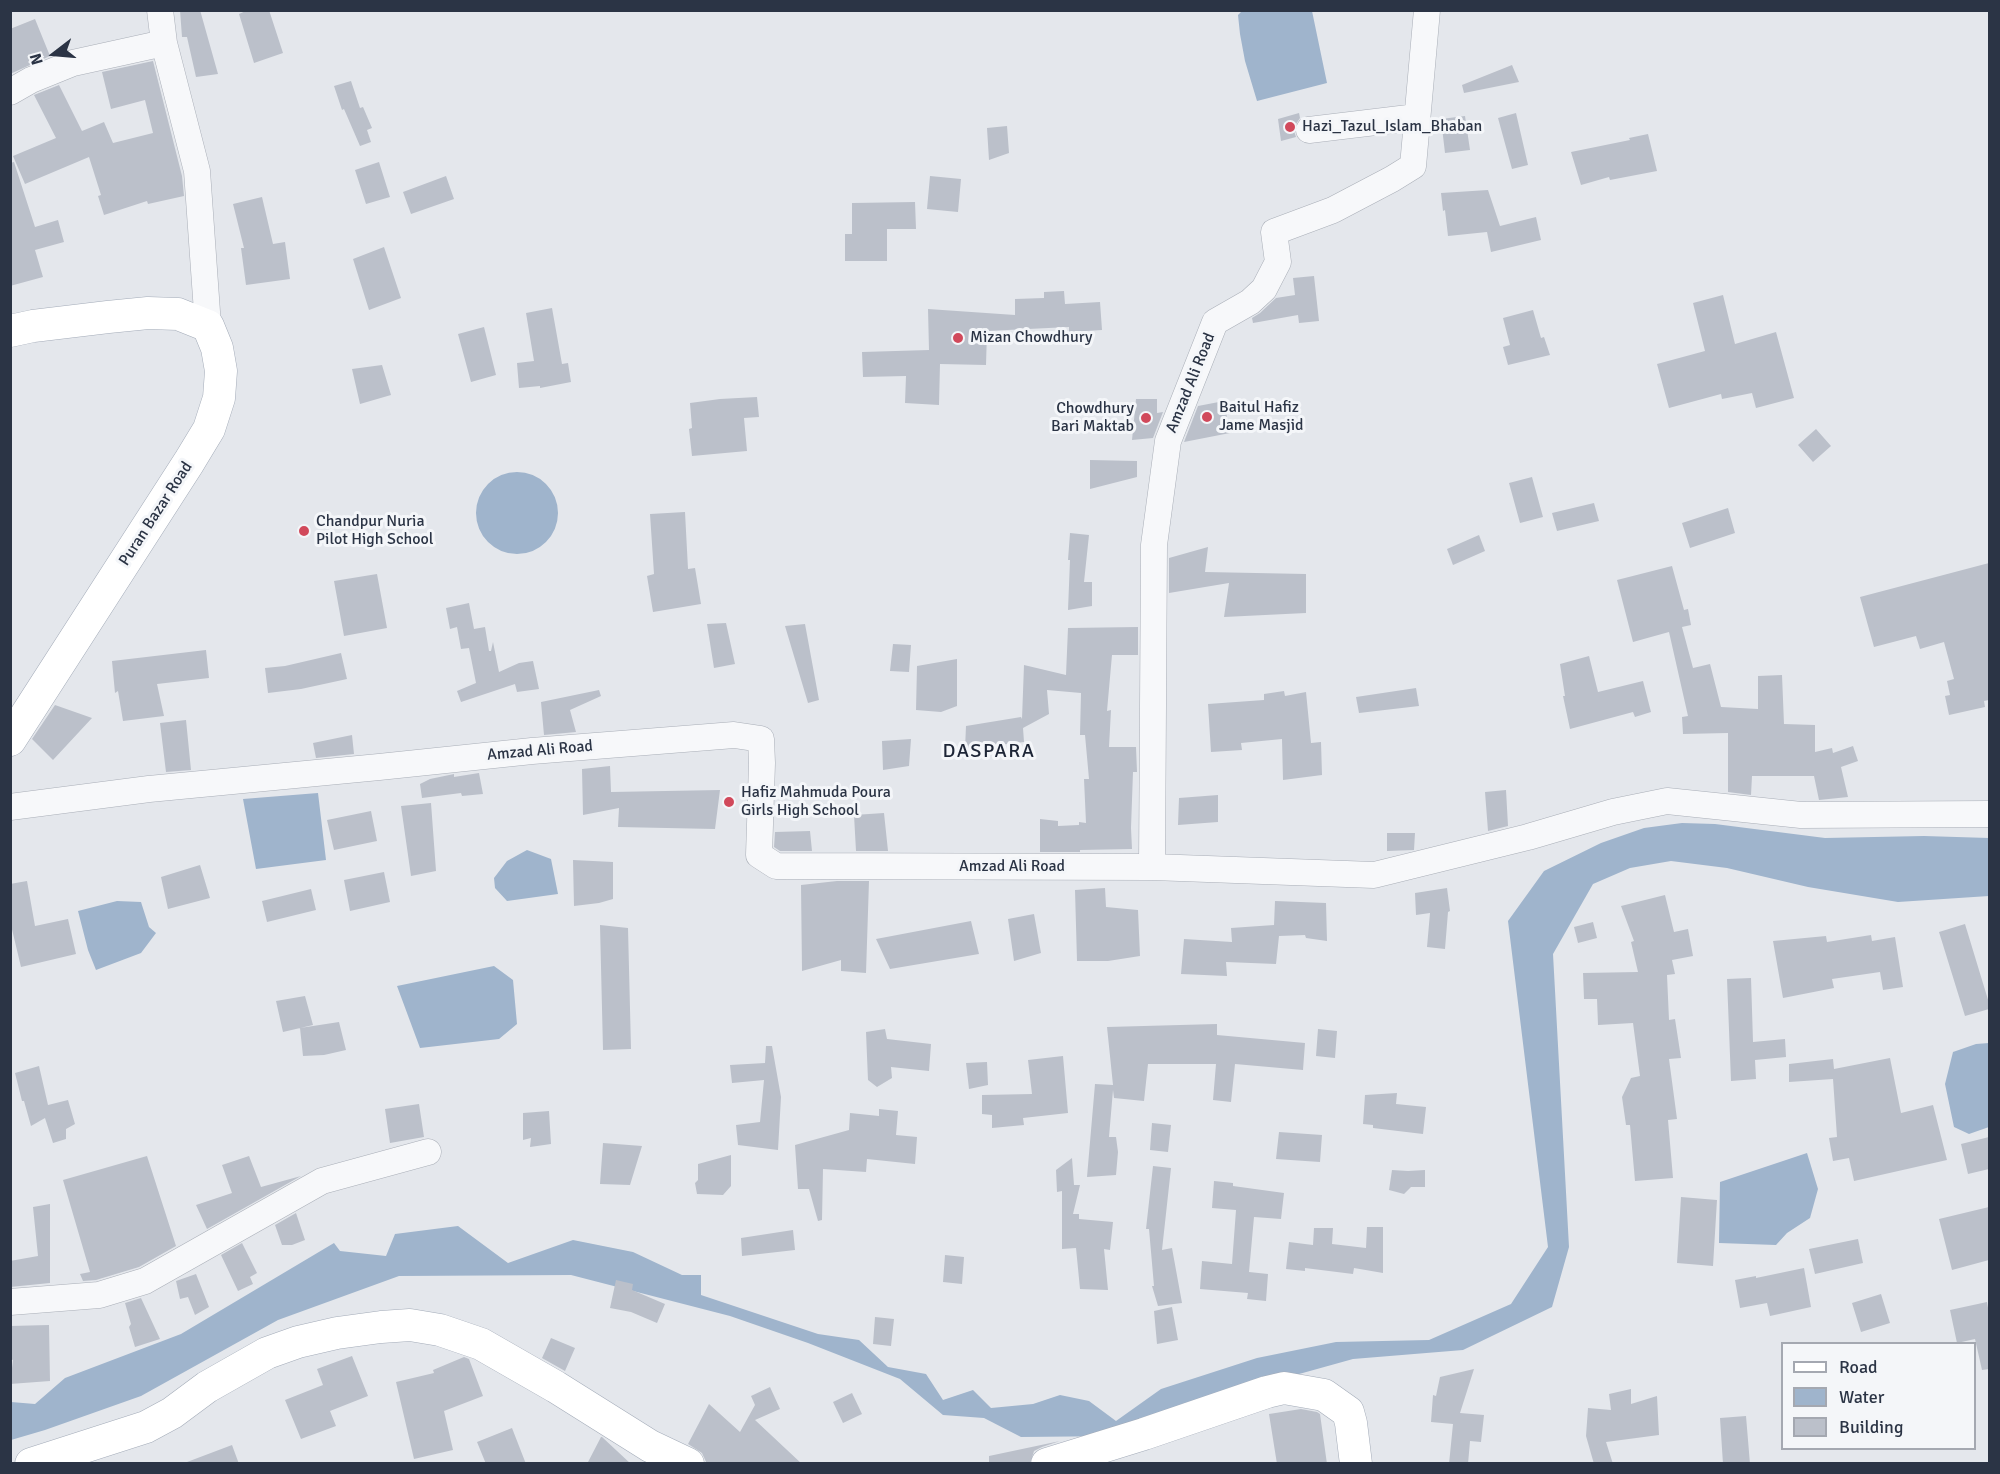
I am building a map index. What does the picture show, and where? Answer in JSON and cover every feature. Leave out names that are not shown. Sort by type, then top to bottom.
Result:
[{"type":"main road","points":[[10,331],[33,326],[148,313],[178,314],[208,326]]},
{"type":"main road","name":"Puran Bazar Road","points":[[10,740],[209,429],[219,398],[221,371],[217,348],[208,326]]},
{"type":"main road","points":[[31,1464],[146,1427],[172,1413],[207,1387],[267,1353],[298,1342],[337,1333],[410,1325],[440,1330],[482,1344],[650,1446],[688,1464]]},
{"type":"main road","points":[[1047,1464],[1284,1388],[1324,1395],[1348,1412],[1356,1464]]},
{"type":"street","points":[[159,10],[164,43],[197,171],[208,326]]},
{"type":"street","name":"Amzad Ali Road","points":[[10,807],[149,789],[532,751],[734,735],[761,740],[759,855],[776,866],[1152,867],[1154,545],[1168,441],[1215,322],[1250,302],[1264,289],[1278,262],[1274,232],[1333,210],[1413,166],[1427,10]]},
{"type":"street","points":[[10,92],[31,80],[73,63],[164,43]]},
{"type":"street","points":[[1309,130],[1417,117]]},
{"type":"street","points":[[1152,867],[1374,875],[1528,837],[1613,812],[1666,801],[1801,814],[1989,814]]},
{"type":"street","points":[[10,1302],[99,1295],[145,1281],[322,1180],[428,1152]]},
{"type":"water","points":[[1242,11],[1312,11],[1327,83],[1257,101],[1240,34],[1238,15]]},
{"type":"water","points":[[509,472],[525,472],[540,479],[551,490],[558,505],[555,529],[546,542],[525,554],[509,554],[494,547],[483,536],[476,521],[476,505],[483,490],[494,479]]},
{"type":"water","points":[[318,793],[326,860],[256,869],[243,799]]},
{"type":"water","points":[[1682,823],[1715,824],[1825,838],[1924,836],[1989,838],[1989,896],[1898,902],[1808,887],[1727,868],[1671,861],[1630,868],[1593,884],[1553,954],[1569,1247],[1552,1307],[1463,1350],[1353,1359],[1256,1386],[1121,1436],[1021,1437],[984,1418],[943,1415],[900,1379],[730,1316],[571,1275],[399,1276],[278,1320],[141,1396],[11,1440],[11,1402],[35,1404],[65,1378],[181,1334],[334,1243],[340,1251],[386,1256],[395,1234],[458,1226],[508,1263],[573,1240],[633,1252],[682,1275],[701,1275],[701,1295],[818,1334],[859,1340],[888,1367],[926,1374],[943,1400],[973,1390],[991,1408],[1033,1404],[1060,1395],[1089,1401],[1116,1421],[1161,1389],[1257,1358],[1336,1342],[1429,1340],[1511,1304],[1548,1247],[1508,921],[1544,871],[1601,843],[1644,828]]},
{"type":"water","points":[[527,850],[551,859],[558,894],[507,901],[495,888],[494,878],[507,861]]},
{"type":"water","points":[[117,901],[141,902],[149,927],[156,933],[141,953],[96,970],[88,950],[78,911]]},
{"type":"water","points":[[494,966],[513,980],[517,1024],[499,1039],[420,1048],[397,986]]},
{"type":"water","points":[[1989,1043],[1989,1127],[1969,1134],[1954,1127],[1945,1084],[1953,1052],[1976,1044]]},
{"type":"water","points":[[1807,1153],[1818,1189],[1810,1218],[1787,1233],[1776,1245],[1719,1243],[1720,1182]]},
{"type":"building","points":[[180,10],[200,10],[218,74],[196,77],[187,37],[182,37]]},
{"type":"building","points":[[248,10],[269,10],[283,53],[254,63],[239,14]]},
{"type":"building","points":[[35,19],[50,56],[10,74],[10,29]]},
{"type":"building","points":[[153,61],[182,176],[184,196],[148,204],[147,201],[104,215],[98,196],[101,195],[89,157],[25,184],[13,156],[56,138],[34,95],[59,85],[82,131],[104,122],[113,143],[153,133],[145,100],[111,109],[102,72]]},
{"type":"building","points":[[1512,65],[1519,82],[1464,93],[1462,85]]},
{"type":"building","points":[[351,81],[360,108],[363,107],[372,128],[367,130],[371,142],[360,146],[344,109],[342,110],[334,86]]},
{"type":"building","points":[[1299,113],[1300,118],[1294,131],[1296,137],[1281,141],[1278,119]]},
{"type":"building","points":[[1516,113],[1528,165],[1512,169],[1498,118]]},
{"type":"building","points":[[1465,116],[1470,150],[1445,153],[1441,119]]},
{"type":"building","points":[[1007,126],[1009,153],[989,160],[987,128]]},
{"type":"building","points":[[1648,134],[1657,171],[1610,180],[1609,177],[1581,185],[1571,152]]},
{"type":"building","points":[[14,162],[35,227],[58,220],[64,242],[35,250],[43,277],[10,286],[10,163]]},
{"type":"building","points":[[379,162],[390,197],[366,204],[355,170]]},
{"type":"building","points":[[446,176],[454,199],[411,214],[403,192]]},
{"type":"building","points":[[930,176],[961,179],[958,212],[927,209]]},
{"type":"building","points":[[1488,190],[1500,226],[1536,217],[1541,240],[1491,252],[1487,232],[1448,236],[1441,193]]},
{"type":"building","points":[[262,197],[273,244],[285,242],[290,279],[246,285],[241,248],[244,248],[233,204]]},
{"type":"building","points":[[915,202],[916,229],[887,229],[887,261],[845,261],[845,234],[852,234],[852,203]]},
{"type":"building","points":[[384,247],[401,298],[369,310],[353,259]]},
{"type":"building","points":[[1314,276],[1319,321],[1299,323],[1298,315],[1253,323],[1252,318],[1276,298],[1295,295],[1293,278]]},
{"type":"building","points":[[1064,291],[1065,304],[1100,302],[1102,330],[1069,332],[1069,327],[987,331],[986,365],[940,364],[939,405],[905,403],[906,376],[863,377],[862,352],[929,350],[928,309],[1015,315],[1015,299],[1044,298],[1044,292]]},
{"type":"building","points":[[1723,295],[1735,344],[1776,332],[1794,398],[1756,408],[1752,393],[1722,399],[1721,394],[1669,408],[1657,364],[1705,351],[1693,303]]},
{"type":"building","points":[[552,308],[562,364],[568,363],[571,382],[540,388],[540,386],[519,388],[517,363],[534,361],[526,313]]},
{"type":"building","points":[[1533,310],[1541,338],[1544,337],[1550,355],[1508,365],[1503,347],[1510,345],[1503,318]]},
{"type":"building","points":[[484,327],[496,375],[471,382],[458,334]]},
{"type":"building","points":[[382,365],[391,395],[360,404],[352,369]]},
{"type":"building","points":[[757,397],[759,417],[744,418],[747,451],[692,456],[689,429],[692,428],[690,403]]},
{"type":"building","name":"Chowdhury Bari Maktab","points":[[1136,399],[1157,399],[1157,413],[1163,412],[1153,438],[1132,440]]},
{"type":"building","name":"Baitul Hafiz Jame Masjid","points":[[1224,401],[1230,433],[1184,442],[1198,406]]},
{"type":"building","points":[[1816,429],[1831,446],[1813,462],[1798,445]]},
{"type":"building","points":[[1090,460],[1137,461],[1137,477],[1090,489]]},
{"type":"building","points":[[1532,477],[1543,517],[1520,523],[1509,483]]},
{"type":"building","points":[[1594,503],[1599,521],[1557,531],[1552,513]]},
{"type":"building","points":[[1728,508],[1735,533],[1690,548],[1682,523]]},
{"type":"building","points":[[685,512],[688,569],[695,568],[701,604],[653,612],[647,576],[654,574],[650,514]]},
{"type":"building","points":[[1070,533],[1089,535],[1084,582],[1092,582],[1092,606],[1068,610],[1070,560],[1068,560]]},
{"type":"building","points":[[1479,535],[1485,551],[1453,565],[1447,549]]},
{"type":"building","points":[[1208,547],[1205,572],[1306,574],[1306,613],[1224,617],[1229,583],[1169,593],[1169,558]]},
{"type":"building","points":[[1989,563],[1989,700],[1984,701],[1985,707],[1949,715],[1945,696],[1950,695],[1947,681],[1954,679],[1944,642],[1920,649],[1916,636],[1874,647],[1860,597]]},
{"type":"building","points":[[1672,566],[1684,610],[1688,609],[1691,625],[1682,627],[1693,668],[1710,664],[1721,707],[1758,709],[1758,676],[1782,675],[1784,724],[1815,725],[1815,752],[1832,748],[1833,753],[1853,746],[1858,761],[1841,767],[1848,797],[1819,800],[1814,776],[1752,776],[1751,795],[1728,792],[1728,733],[1683,734],[1682,717],[1688,716],[1669,632],[1633,642],[1617,580]]},
{"type":"building","points":[[377,574],[387,628],[344,636],[334,581]]},
{"type":"building","points":[[469,603],[474,629],[485,627],[489,651],[491,651],[493,642],[499,672],[519,663],[533,661],[539,689],[517,692],[515,684],[461,702],[457,691],[476,683],[469,648],[461,649],[457,627],[450,629],[446,608]]},
{"type":"building","points":[[726,623],[735,664],[714,668],[707,624]]},
{"type":"building","points":[[805,624],[819,700],[808,703],[785,626]]},
{"type":"building","points":[[1138,627],[1138,655],[1112,655],[1107,711],[1111,710],[1109,747],[1136,747],[1137,772],[1133,772],[1132,849],[1040,852],[1040,819],[1058,821],[1058,826],[1086,823],[1084,779],[1089,779],[1085,735],[1080,735],[1081,693],[1047,690],[1049,714],[1023,728],[1024,742],[965,749],[966,726],[1021,717],[1022,719],[1024,665],[1066,675],[1068,628]]},
{"type":"building","points":[[893,644],[911,645],[909,672],[890,671]]},
{"type":"building","points":[[206,650],[209,678],[157,684],[164,716],[123,721],[118,691],[115,693],[112,661]]},
{"type":"building","points":[[341,653],[347,679],[301,689],[268,693],[265,668],[285,666]]},
{"type":"building","points":[[1589,656],[1598,692],[1643,681],[1651,712],[1635,717],[1633,712],[1570,729],[1563,696],[1565,696],[1560,664]]},
{"type":"building","points":[[957,659],[957,706],[941,712],[916,710],[917,666]]},
{"type":"building","points":[[1416,688],[1419,706],[1359,713],[1356,697]]},
{"type":"building","points":[[599,690],[601,696],[570,710],[576,732],[544,735],[541,702]]},
{"type":"building","points":[[1284,691],[1285,696],[1306,692],[1311,743],[1321,742],[1322,775],[1283,780],[1282,739],[1241,743],[1242,750],[1211,752],[1208,704],[1264,700],[1264,694]]},
{"type":"building","points":[[55,705],[92,718],[53,760],[32,739]]},
{"type":"building","points":[[186,720],[191,770],[166,772],[160,723]]},
{"type":"building","points":[[352,735],[354,754],[316,758],[313,743]]},
{"type":"building","points":[[911,739],[909,766],[883,770],[882,741]]},
{"type":"building","points":[[610,766],[611,792],[720,790],[715,829],[618,827],[619,808],[583,815],[582,769]]},
{"type":"building","points":[[479,773],[483,794],[462,796],[461,793],[422,798],[420,784],[430,779],[454,774],[454,777]]},
{"type":"building","points":[[1506,790],[1508,826],[1488,831],[1485,792]]},
{"type":"building","points":[[1218,795],[1218,822],[1178,825],[1179,798]]},
{"type":"building","points":[[431,803],[436,871],[411,876],[401,806]]},
{"type":"building","points":[[371,811],[377,841],[334,850],[327,820]]},
{"type":"building","points":[[884,813],[888,851],[856,851],[854,815]]},
{"type":"building","points":[[810,831],[812,851],[780,851],[774,847],[775,832]]},
{"type":"building","points":[[1387,833],[1415,833],[1414,850],[1387,851]]},
{"type":"building","points":[[573,860],[613,862],[613,899],[574,906]]},
{"type":"building","points":[[200,865],[210,898],[168,909],[161,877]]},
{"type":"building","points":[[384,872],[390,902],[350,911],[344,880]]},
{"type":"building","points":[[27,881],[35,926],[68,919],[76,954],[21,967],[10,921],[10,884]]},
{"type":"building","points":[[837,881],[869,881],[866,973],[841,971],[841,960],[802,971],[801,885]]},
{"type":"building","points":[[1105,888],[1106,907],[1138,910],[1140,956],[1108,961],[1077,961],[1075,890]]},
{"type":"building","points":[[1447,888],[1450,911],[1448,912],[1445,949],[1427,947],[1430,913],[1416,915],[1415,893]]},
{"type":"building","points":[[311,889],[316,910],[267,922],[262,901]]},
{"type":"building","points":[[1665,895],[1674,932],[1688,929],[1693,956],[1672,960],[1675,974],[1667,975],[1669,1020],[1675,1019],[1681,1058],[1669,1059],[1677,1119],[1668,1120],[1673,1178],[1635,1181],[1630,1125],[1626,1125],[1622,1097],[1631,1078],[1640,1076],[1633,1023],[1598,1025],[1597,999],[1584,999],[1583,973],[1638,972],[1631,942],[1634,941],[1621,906]]},
{"type":"building","points":[[1275,901],[1326,903],[1327,941],[1306,938],[1305,935],[1279,936],[1276,964],[1226,962],[1227,976],[1181,974],[1184,939],[1232,942],[1231,928],[1274,925]]},
{"type":"building","points":[[1034,914],[1041,953],[1014,961],[1008,919]]},
{"type":"building","points":[[971,921],[979,954],[890,969],[876,939]]},
{"type":"building","points":[[1593,922],[1597,938],[1578,943],[1574,927]]},
{"type":"building","points":[[1965,924],[1989,1009],[1965,1016],[1939,932]]},
{"type":"building","points":[[600,925],[628,928],[631,1049],[603,1050]]},
{"type":"building","points":[[1871,935],[1872,941],[1895,937],[1903,987],[1883,990],[1880,972],[1832,979],[1834,988],[1783,998],[1773,941],[1826,936],[1827,942]]},
{"type":"building","points":[[1751,978],[1753,1042],[1785,1039],[1786,1057],[1755,1060],[1756,1079],[1731,1081],[1727,979]]},
{"type":"building","points":[[305,996],[313,1025],[283,1032],[276,1001]]},
{"type":"building","points":[[339,1022],[346,1050],[324,1055],[303,1056],[300,1028]]},
{"type":"building","points":[[1217,1024],[1217,1035],[1305,1043],[1303,1070],[1235,1064],[1231,1102],[1213,1100],[1216,1064],[1148,1064],[1144,1101],[1114,1098],[1113,1090],[1109,1137],[1116,1137],[1118,1152],[1116,1175],[1087,1177],[1095,1084],[1113,1085],[1107,1027]]},
{"type":"building","points":[[885,1029],[887,1039],[931,1044],[929,1071],[891,1067],[892,1078],[877,1087],[868,1080],[866,1032]]},
{"type":"building","points":[[1318,1029],[1337,1031],[1335,1058],[1316,1056]]},
{"type":"building","points":[[766,1046],[772,1046],[781,1097],[778,1150],[738,1145],[736,1125],[760,1122],[764,1080],[732,1083],[730,1065],[765,1063]]},
{"type":"building","points":[[1063,1056],[1068,1113],[1023,1118],[1024,1125],[992,1128],[992,1115],[982,1114],[982,1095],[1032,1094],[1028,1060]]},
{"type":"building","points":[[1890,1058],[1901,1113],[1933,1105],[1947,1160],[1854,1181],[1849,1158],[1833,1161],[1829,1138],[1837,1137],[1833,1079],[1789,1082],[1789,1064],[1833,1059],[1834,1069]]},
{"type":"building","points":[[987,1062],[988,1085],[969,1089],[966,1063]]},
{"type":"building","points":[[39,1066],[48,1105],[68,1100],[75,1124],[66,1129],[66,1139],[53,1143],[45,1118],[31,1126],[15,1073]]},
{"type":"building","points":[[1397,1093],[1396,1104],[1426,1107],[1423,1134],[1373,1128],[1373,1125],[1363,1124],[1365,1095]]},
{"type":"building","points":[[419,1104],[424,1137],[390,1143],[385,1109]]},
{"type":"building","points":[[879,1109],[898,1111],[896,1135],[917,1137],[915,1164],[867,1159],[866,1172],[823,1169],[822,1220],[818,1221],[809,1189],[798,1189],[795,1145],[849,1130],[850,1113],[879,1116]]},
{"type":"building","points":[[549,1111],[551,1144],[530,1147],[531,1138],[523,1140],[523,1113]]},
{"type":"building","points":[[1152,1123],[1171,1125],[1168,1152],[1150,1150]]},
{"type":"building","points":[[1279,1132],[1322,1135],[1320,1162],[1276,1159]]},
{"type":"building","points":[[1989,1137],[1989,1169],[1968,1174],[1961,1144]]},
{"type":"building","points":[[603,1143],[642,1146],[630,1185],[600,1184]]},
{"type":"building","points":[[731,1155],[731,1186],[723,1195],[697,1194],[695,1183],[698,1180],[698,1164]]},
{"type":"building","points":[[147,1156],[176,1246],[139,1267],[96,1280],[83,1281],[80,1274],[90,1272],[63,1180]]},
{"type":"building","points":[[249,1156],[261,1187],[301,1176],[207,1229],[196,1205],[232,1193],[222,1165]]},
{"type":"building","points":[[1072,1158],[1074,1185],[1080,1185],[1073,1214],[1079,1214],[1079,1219],[1113,1222],[1110,1250],[1104,1249],[1108,1290],[1080,1289],[1076,1248],[1062,1249],[1062,1191],[1057,1192],[1056,1170]]},
{"type":"building","points":[[1153,1166],[1171,1168],[1162,1250],[1172,1248],[1182,1303],[1158,1306],[1152,1286],[1154,1286],[1149,1229],[1146,1229]]},
{"type":"building","points":[[1392,1170],[1425,1170],[1425,1187],[1411,1187],[1404,1194],[1389,1190]]},
{"type":"building","points":[[1214,1181],[1284,1193],[1281,1219],[1254,1217],[1249,1272],[1268,1274],[1266,1301],[1247,1299],[1248,1293],[1200,1289],[1202,1261],[1232,1264],[1236,1210],[1212,1208]]},
{"type":"building","points":[[1681,1197],[1717,1200],[1713,1266],[1677,1263]]},
{"type":"building","points":[[50,1204],[50,1283],[10,1287],[10,1261],[38,1256],[33,1207]]},
{"type":"building","points":[[1989,1207],[1989,1260],[1952,1270],[1939,1219]]},
{"type":"building","points":[[296,1213],[305,1240],[292,1245],[282,1245],[275,1225]]},
{"type":"building","points":[[1367,1227],[1383,1227],[1383,1273],[1354,1268],[1353,1274],[1305,1268],[1305,1271],[1286,1269],[1289,1242],[1313,1245],[1314,1228],[1333,1228],[1332,1244],[1366,1248]]},
{"type":"building","points":[[793,1230],[795,1250],[742,1256],[741,1238]]},
{"type":"building","points":[[1858,1239],[1863,1263],[1815,1274],[1809,1249]]},
{"type":"building","points":[[242,1243],[257,1273],[250,1277],[253,1284],[238,1291],[221,1255]]},
{"type":"building","points":[[945,1255],[964,1257],[962,1284],[943,1282]]},
{"type":"building","points":[[1804,1268],[1811,1307],[1770,1316],[1767,1303],[1740,1308],[1735,1280]]},
{"type":"building","points":[[196,1274],[209,1307],[195,1315],[188,1297],[180,1299],[176,1281]]},
{"type":"building","points":[[616,1280],[633,1284],[632,1290],[665,1304],[657,1323],[631,1312],[610,1308]]},
{"type":"building","points":[[1881,1294],[1890,1323],[1861,1332],[1852,1303]]},
{"type":"building","points":[[141,1298],[160,1339],[135,1347],[125,1303]]},
{"type":"building","points":[[1987,1302],[1989,1369],[1982,1370],[1975,1339],[1957,1342],[1950,1310]]},
{"type":"building","points":[[1172,1307],[1178,1340],[1157,1344],[1154,1311]]},
{"type":"building","points":[[875,1317],[894,1319],[891,1346],[873,1344]]},
{"type":"building","points":[[49,1325],[50,1381],[10,1384],[13,1360],[10,1359],[10,1326]]},
{"type":"building","points":[[551,1338],[575,1348],[565,1371],[542,1358]]},
{"type":"building","points":[[352,1356],[368,1396],[330,1411],[336,1426],[301,1439],[285,1400],[323,1385],[317,1369]]},
{"type":"building","points":[[464,1357],[469,1359],[483,1396],[444,1411],[453,1450],[414,1459],[396,1382],[434,1373],[433,1370]]},
{"type":"building","points":[[1474,1369],[1460,1413],[1484,1415],[1481,1442],[1470,1441],[1468,1464],[1449,1464],[1453,1424],[1431,1422],[1433,1395],[1436,1396],[1440,1377]]},
{"type":"building","points":[[770,1387],[780,1409],[755,1420],[802,1464],[707,1464],[702,1453],[688,1444],[709,1404],[740,1432],[755,1405],[751,1396]]},
{"type":"building","points":[[1631,1389],[1631,1404],[1657,1396],[1659,1435],[1606,1442],[1613,1464],[1594,1464],[1586,1436],[1588,1408],[1611,1410],[1609,1394]]},
{"type":"building","points":[[852,1393],[862,1414],[843,1423],[833,1402]]},
{"type":"building","points":[[1301,1409],[1320,1414],[1327,1464],[1277,1464],[1269,1414]]},
{"type":"building","points":[[1746,1416],[1750,1464],[1723,1464],[1720,1418]]},
{"type":"building","points":[[512,1428],[526,1464],[486,1464],[477,1442]]},
{"type":"building","points":[[602,1437],[631,1464],[587,1464]]},
{"type":"building","points":[[1060,1441],[1034,1451],[1030,1464],[989,1464],[989,1456]]},
{"type":"building","points":[[232,1445],[239,1464],[187,1464],[187,1462]]},
{"type":"place","name":"Hazi_Tazul_Islam_Bhaban","points":[[1290,127]]},
{"type":"place","name":"Mizan Chowdhury","points":[[958,338]]},
{"type":"place","name":"Baitul Hafiz Jame Masjid","points":[[1207,417]]},
{"type":"place","name":"Chowdhury Bari Maktab","points":[[1146,418]]},
{"type":"place","name":"Chandpur Nuria Pilot High School","points":[[304,531]]},
{"type":"place","name":"Hafiz Mahmuda Poura Girls High School","points":[[729,802]]},
{"type":"district","name":"DASPARA","points":[[989,752]]}]
